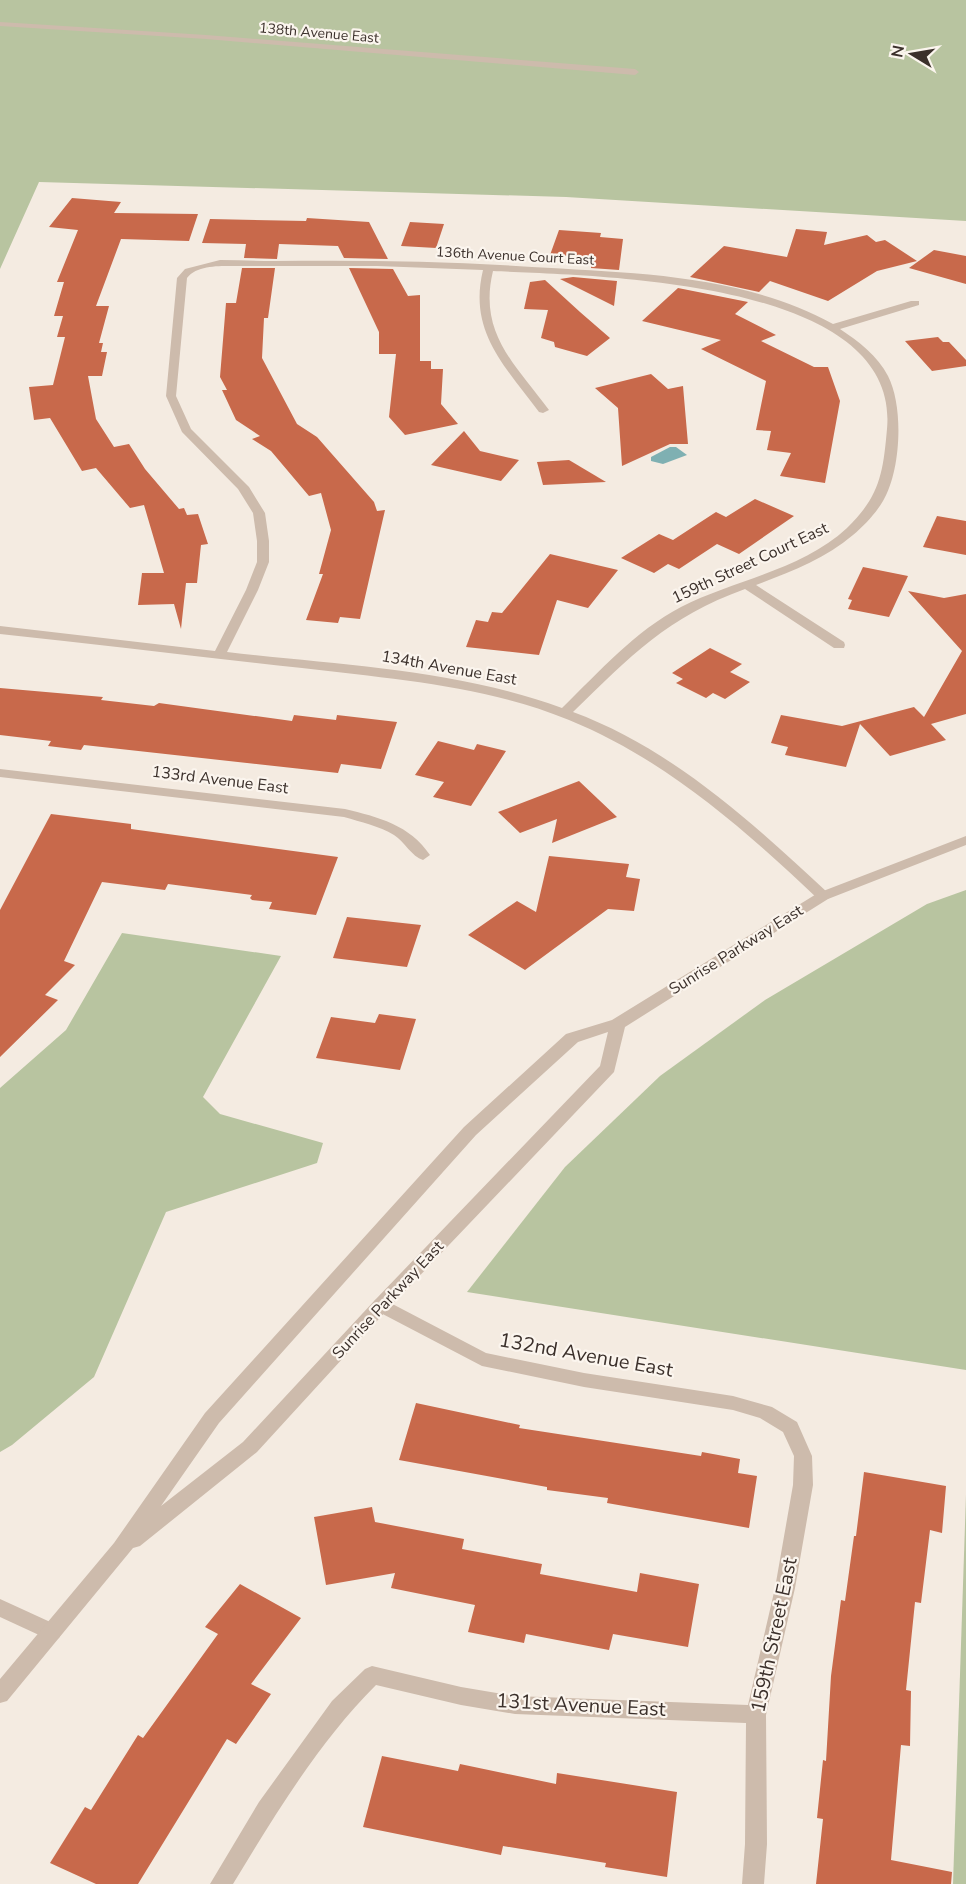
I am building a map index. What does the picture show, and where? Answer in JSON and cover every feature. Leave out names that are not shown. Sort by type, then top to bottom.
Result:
[{"type":"street","name":"138th Avenue East","points":[[0,24],[206,37],[635,72]]},
{"type":"street","name":"136th Avenue Court East","points":[[219,655],[263,562],[263,541],[259,513],[243,488],[186,430],[171,396],[182,278],[190,270],[214,265],[312,262],[489,267],[656,279],[717,287],[759,298],[800,312],[831,328]]},
{"type":"street","points":[[489,267],[482,292],[482,312],[487,329],[543,410]]},
{"type":"street","points":[[831,328],[915,303]]},
{"type":"street","name":"159th Street Court East","points":[[564,712],[658,627],[683,611],[818,554],[843,538],[879,498],[893,425],[894,407],[889,390],[878,368],[857,345],[831,328]]},
{"type":"street","points":[[748,585],[838,645]]},
{"type":"street","name":"134th Avenue East","points":[[0,630],[470,686],[532,701],[608,731],[686,779],[792,867],[823,896]]},
{"type":"street","name":"133rd Avenue East","points":[[1,774],[345,813],[397,829],[414,840],[423,855]]},
{"type":"street","points":[[823,896],[966,840]]},
{"type":"street","name":"Sunrise Parkway East","points":[[0,1694],[121,1549],[212,1418],[470,1131],[572,1038],[618,1024],[823,896]]},
{"type":"street","name":"Sunrise Parkway East","points":[[121,1549],[250,1448],[381,1305],[608,1068],[618,1024]]},
{"type":"street","name":"132nd Avenue East","points":[[381,1305],[482,1359],[584,1380],[733,1403],[765,1412],[790,1427]]},
{"type":"street","name":"159th Street East","points":[[753,1884],[756,1844],[756,1715],[785,1588],[803,1485],[803,1456],[790,1427]]},
{"type":"street","points":[[0,1608],[52,1632]]},
{"type":"street","name":"131st Avenue East","points":[[221,1884],[280,1790],[339,1708],[372,1675],[460,1696],[514,1705],[711,1710],[756,1715]]},
{"type":"green space","points":[[0,0],[966,0],[966,221],[566,197],[39,182],[0,269]]},
{"type":"green space","points":[[966,890],[966,1370],[467,1292],[565,1167],[660,1076],[765,1000],[927,904]]},
{"type":"green space","points":[[122,933],[281,956],[203,1097],[220,1114],[323,1143],[317,1163],[166,1212],[94,1377],[12,1445],[0,1452],[0,1088],[66,1030]]},
{"type":"green space","points":[[966,1495],[966,1884],[953,1884]]},
{"type":"water","points":[[670,447],[676,447],[687,455],[663,464],[651,461],[651,457]]},
{"type":"building","points":[[72,198],[121,202],[114,213],[198,214],[189,241],[121,239],[96,306],[109,306],[99,343],[103,343],[101,352],[107,352],[102,376],[88,376],[96,419],[114,447],[129,444],[145,469],[179,509],[184,508],[187,515],[198,514],[208,544],[201,545],[197,583],[186,583],[181,629],[174,604],[138,605],[142,573],[164,573],[144,505],[130,508],[96,468],[82,471],[50,418],[34,420],[29,387],[53,385],[65,337],[57,337],[63,316],[54,316],[64,282],[57,282],[78,230],[49,227]]},
{"type":"building","points":[[307,218],[369,222],[388,259],[344,258],[338,246],[279,244],[277,259],[244,258],[246,244],[202,243],[210,219],[306,221]]},
{"type":"building","points":[[410,222],[444,224],[436,248],[401,246]]},
{"type":"building","points":[[796,229],[827,232],[824,245],[867,235],[876,242],[885,240],[917,261],[877,271],[828,301],[770,281],[759,292],[690,277],[724,246],[787,257]]},
{"type":"building","points":[[559,230],[601,233],[600,237],[623,239],[619,270],[591,268],[591,257],[550,255]]},
{"type":"building","points":[[934,250],[966,256],[966,284],[909,268]]},
{"type":"building","points":[[242,268],[275,268],[268,318],[264,318],[262,358],[297,424],[317,437],[374,502],[377,511],[385,510],[360,619],[340,617],[338,623],[306,620],[323,574],[319,574],[331,530],[321,493],[309,496],[271,451],[252,439],[260,436],[236,420],[222,390],[227,390],[220,377],[226,303],[236,303]]},
{"type":"building","points":[[349,268],[393,269],[408,296],[420,295],[420,361],[431,361],[431,369],[443,369],[441,404],[458,424],[405,435],[389,417],[396,354],[379,354],[379,332]]},
{"type":"building","points":[[573,277],[617,281],[614,306],[560,279]]},
{"type":"building","points":[[545,280],[610,338],[587,356],[555,347],[554,342],[541,338],[548,310],[524,309],[530,282]]},
{"type":"building","points":[[678,288],[748,302],[735,314],[776,335],[761,341],[814,367],[828,367],[840,401],[825,483],[780,476],[791,453],[767,450],[771,431],[756,430],[766,381],[701,349],[721,340],[642,321]]},
{"type":"building","points":[[938,337],[943,342],[949,342],[966,360],[966,366],[932,371],[905,341]]},
{"type":"building","points":[[651,374],[668,389],[683,386],[688,444],[670,444],[622,466],[618,408],[595,388]]},
{"type":"building","points":[[464,431],[480,451],[519,460],[501,481],[431,465]]},
{"type":"building","points":[[569,460],[606,482],[543,485],[537,462]]},
{"type":"building","points":[[755,499],[794,516],[739,554],[717,544],[679,569],[668,564],[654,573],[621,558],[659,534],[673,540],[716,512],[726,517]]},
{"type":"building","points":[[937,516],[966,521],[966,555],[923,547]]},
{"type":"building","points":[[550,554],[618,570],[588,608],[557,600],[539,655],[466,647],[476,620],[488,622],[492,612],[502,613]]},
{"type":"building","points":[[863,567],[908,576],[889,617],[848,609],[852,600],[848,599]]},
{"type":"building","points":[[908,591],[944,598],[966,594],[966,714],[931,724],[946,740],[890,756],[860,724],[846,767],[785,755],[788,747],[771,743],[781,715],[842,726],[914,707],[924,717],[962,651]]},
{"type":"building","points":[[710,648],[742,664],[730,672],[750,682],[725,699],[713,693],[706,698],[676,683],[683,679],[672,673]]},
{"type":"building","points":[[0,688],[103,697],[101,700],[154,706],[159,703],[292,721],[294,715],[336,720],[337,715],[397,722],[381,769],[341,764],[338,773],[84,745],[81,750],[48,746],[51,741],[0,735]]},
{"type":"building","points":[[438,741],[474,750],[477,744],[506,751],[471,806],[433,797],[444,782],[415,775]]},
{"type":"building","points":[[579,781],[617,817],[552,843],[557,819],[520,833],[498,812]]},
{"type":"building","points":[[51,814],[131,824],[131,829],[338,857],[316,915],[269,909],[272,902],[252,900],[250,898],[252,895],[168,884],[165,890],[102,882],[64,961],[75,965],[45,995],[58,1000],[0,1057],[0,910]]},
{"type":"building","points":[[549,856],[629,864],[626,877],[640,879],[634,911],[608,909],[525,970],[468,935],[517,901],[536,912]]},
{"type":"building","points":[[347,917],[421,925],[407,967],[333,958]]},
{"type":"building","points":[[379,1014],[416,1019],[400,1070],[316,1058],[331,1017],[375,1023]]},
{"type":"building","points":[[416,1403],[520,1425],[519,1428],[701,1456],[702,1452],[740,1459],[738,1473],[757,1476],[749,1528],[607,1503],[608,1498],[547,1490],[547,1487],[399,1460]]},
{"type":"building","points":[[864,1472],[946,1486],[942,1533],[930,1530],[921,1603],[915,1602],[906,1690],[911,1691],[910,1746],[901,1745],[891,1860],[952,1872],[951,1884],[816,1884],[823,1819],[817,1818],[823,1760],[826,1761],[831,1676],[841,1600],[845,1601],[854,1536],[856,1536]]},
{"type":"building","points":[[372,1507],[375,1522],[464,1539],[462,1549],[542,1564],[540,1574],[637,1592],[640,1573],[699,1584],[688,1647],[613,1634],[609,1650],[526,1634],[524,1643],[468,1632],[475,1605],[391,1588],[395,1573],[326,1585],[314,1517]]},
{"type":"building","points":[[240,1584],[301,1618],[251,1684],[271,1694],[236,1744],[227,1739],[138,1884],[96,1884],[50,1863],[85,1807],[91,1810],[138,1735],[143,1738],[218,1634],[205,1627]]},
{"type":"building","points":[[382,1756],[458,1771],[460,1764],[556,1784],[557,1773],[677,1792],[667,1877],[605,1867],[606,1863],[503,1846],[501,1855],[363,1827]]}]
